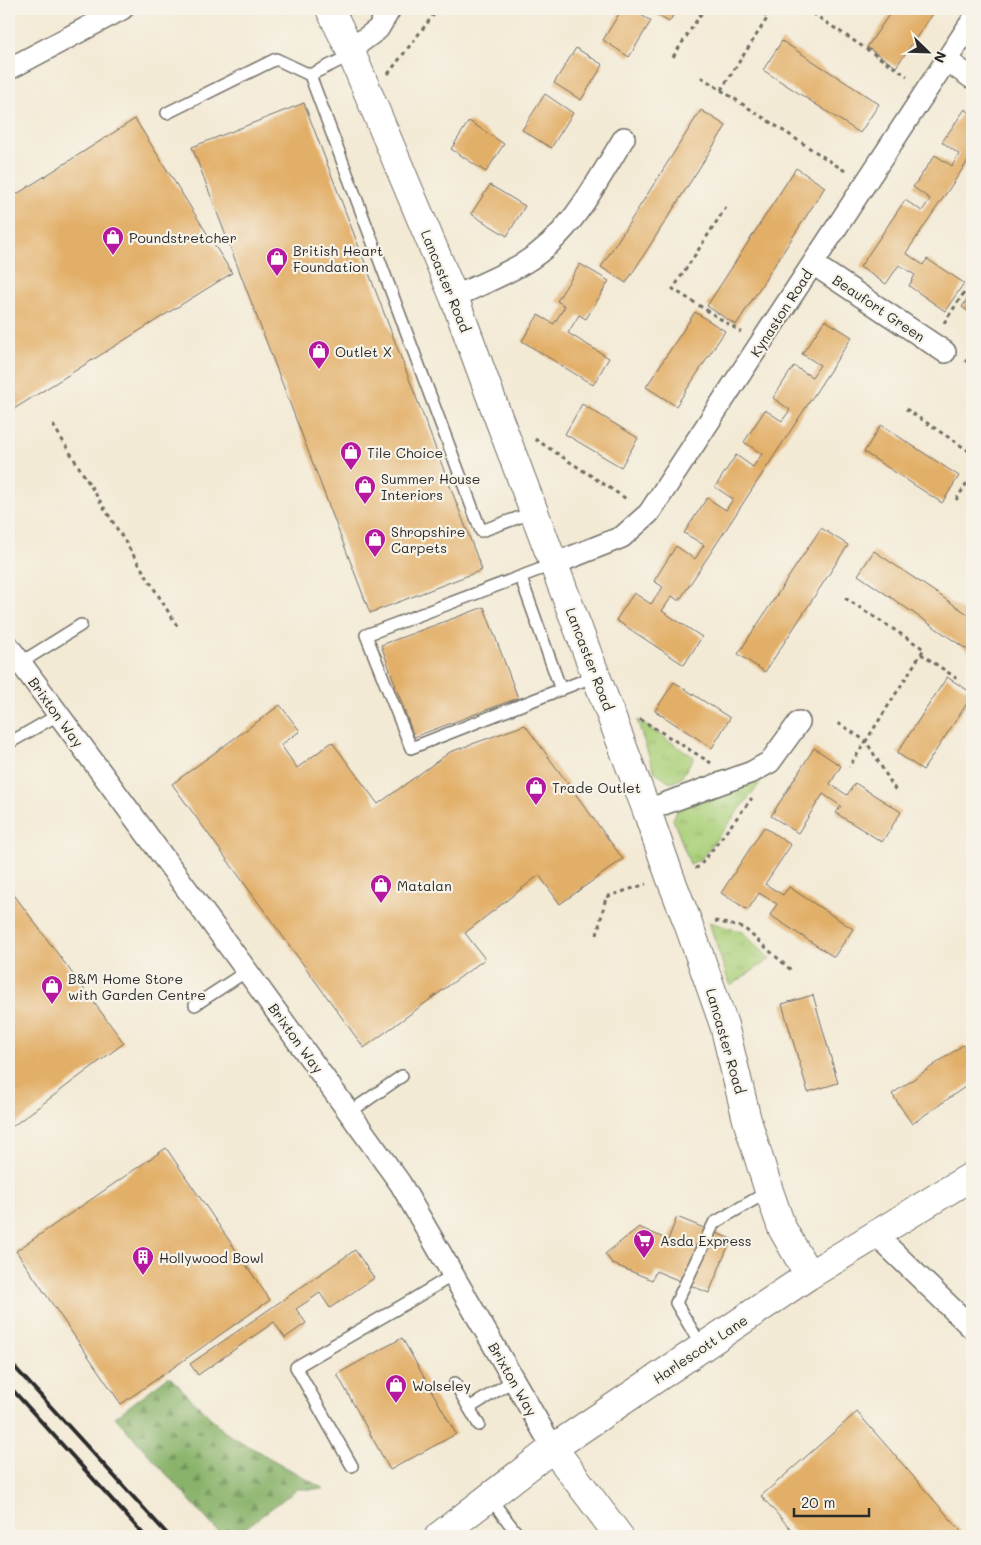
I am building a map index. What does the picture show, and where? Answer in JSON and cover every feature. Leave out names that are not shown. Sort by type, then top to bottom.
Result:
[{"type":"street","points":[[9,70],[122,9]]},
{"type":"street","name":"Lancaster Road","points":[[330,9],[351,52],[454,297],[685,914],[724,1025],[747,1120],[782,1228],[808,1276]]},
{"type":"street","points":[[351,52],[378,29],[390,9]]},
{"type":"street","name":"Kynaston Road","points":[[554,564],[622,537],[649,513],[972,21]]},
{"type":"street","points":[[946,60],[972,78]]},
{"type":"street","points":[[454,297],[524,263],[569,225],[624,138]]},
{"type":"street","name":"Beaufort Green","points":[[813,264],[938,347]]},
{"type":"street","name":"Brixton Way","points":[[14,655],[247,971],[400,1183],[553,1448]]},
{"type":"street","points":[[647,811],[752,772],[770,762],[799,722]]},
{"type":"street","name":"Harlescott Lane","points":[[439,1536],[553,1448],[702,1347],[808,1276],[972,1176]]},
{"type":"street","points":[[876,1235],[972,1328]]},
{"type":"street","points":[[553,1448],[619,1536]]},
{"type":"lane","points":[[310,76],[351,52]]},
{"type":"lane","points":[[167,113],[276,58],[310,76],[481,531],[534,512]]},
{"type":"lane","points":[[554,564],[366,635],[411,748],[595,676]]},
{"type":"lane","points":[[521,578],[561,690]]},
{"type":"lane","points":[[14,655],[81,625]]},
{"type":"lane","points":[[9,741],[58,715]]},
{"type":"lane","points":[[195,1005],[247,971]]},
{"type":"lane","points":[[350,1112],[402,1076]]},
{"type":"lane","points":[[702,1347],[676,1302],[714,1224],[769,1191]]},
{"type":"lane","points":[[352,1466],[296,1367],[453,1275]]},
{"type":"lane","points":[[469,1408],[514,1380]]},
{"type":"lane","points":[[455,1383],[479,1424]]},
{"type":"lane","points":[[489,1497],[520,1536]]},
{"type":"path","points":[[369,98],[438,9]]},
{"type":"path","points":[[673,57],[704,9]]},
{"type":"path","points":[[721,90],[768,17],[756,9]]},
{"type":"path","points":[[806,9],[927,90]]},
{"type":"path","points":[[701,77],[866,184]]},
{"type":"path","points":[[726,207],[673,289],[760,345]]},
{"type":"path","points":[[938,347],[972,281]]},
{"type":"path","points":[[906,409],[972,453]]},
{"type":"path","points":[[497,414],[649,513]]},
{"type":"path","points":[[53,425],[179,629]]},
{"type":"path","points":[[956,500],[972,475]]},
{"type":"path","points":[[845,598],[924,649],[849,767]]},
{"type":"path","points":[[921,654],[956,678]]},
{"type":"path","points":[[608,706],[625,709],[735,777]]},
{"type":"path","points":[[838,723],[866,741],[896,791]]},
{"type":"path","points":[[685,914],[744,928],[791,970]]},
{"type":"green space","points":[[637,720],[694,757],[681,778],[672,783],[654,771]]},
{"type":"green space","points":[[767,774],[701,859],[690,864],[673,819],[678,809],[749,785],[759,775]]},
{"type":"green space","points":[[709,922],[743,932],[770,959],[730,986]]},
{"type":"green space","points":[[169,1376],[226,1433],[324,1489],[297,1489],[235,1536],[222,1536],[115,1417]]},
{"type":"building","points":[[622,9],[631,9],[651,21],[629,57],[603,40]]},
{"type":"building","points":[[647,9],[677,9],[669,22]]},
{"type":"building","points":[[893,9],[936,9],[896,67],[867,47]]},
{"type":"building","points":[[782,41],[879,104],[860,133],[763,70]]},
{"type":"building","points":[[576,48],[603,65],[581,100],[554,83]]},
{"type":"building","points":[[545,94],[573,113],[551,148],[522,130]]},
{"type":"building","points":[[304,103],[482,570],[370,613],[192,147]]},
{"type":"building","points":[[965,109],[972,114],[972,155],[906,253],[923,265],[927,259],[964,283],[945,311],[909,286],[915,275],[899,265],[886,284],[860,267],[905,200],[922,211],[930,199],[913,187],[935,155],[952,166],[959,154],[942,142]]},
{"type":"building","points":[[701,110],[726,126],[626,283],[601,267]]},
{"type":"building","points":[[135,119],[232,273],[9,412],[9,199]]},
{"type":"building","points":[[469,121],[504,144],[486,172],[451,149]]},
{"type":"building","points":[[796,168],[825,187],[736,325],[707,306]]},
{"type":"building","points":[[490,185],[525,206],[507,236],[471,214]]},
{"type":"building","points":[[580,264],[609,281],[586,319],[579,315],[568,333],[609,358],[593,385],[522,341],[538,315],[554,324],[565,306],[557,301]]},
{"type":"building","points":[[972,292],[972,314],[962,307]]},
{"type":"building","points":[[695,312],[725,331],[676,406],[646,387]]},
{"type":"building","points":[[825,320],[852,337],[679,601],[672,596],[662,611],[702,637],[684,665],[616,620],[634,593],[651,604],[663,587],[654,581],[676,546],[695,559],[704,545],[684,533],[707,498],[726,510],[733,499],[715,487],[736,455],[753,467],[762,454],[744,442],[765,410],[782,421],[790,410],[773,398],[794,366],[812,377],[820,365],[802,354]]},
{"type":"building","points":[[582,404],[638,438],[621,467],[565,434]]},
{"type":"building","points":[[881,425],[959,476],[942,503],[864,452]]},
{"type":"building","points":[[821,528],[848,545],[765,672],[738,654]]},
{"type":"building","points":[[874,551],[972,617],[972,653],[858,575]]},
{"type":"building","points":[[484,607],[518,698],[414,737],[381,645]]},
{"type":"building","points":[[947,677],[972,693],[972,696],[923,770],[897,753]]},
{"type":"building","points":[[674,682],[730,718],[712,748],[655,711]]},
{"type":"building","name":"Matalan","points":[[280,705],[300,731],[281,745],[297,768],[332,742],[378,804],[450,752],[525,725],[623,859],[560,904],[539,875],[465,933],[485,959],[364,1048],[172,784]]},
{"type":"building","points":[[814,748],[841,766],[830,784],[847,795],[855,783],[901,812],[882,842],[836,813],[841,806],[823,794],[798,833],[771,816]]},
{"type":"building","points":[[764,827],[791,845],[765,884],[783,895],[789,887],[853,929],[834,957],[770,915],[777,904],[759,893],[748,910],[721,893]]},
{"type":"building","name":"B&M Home Store with Garden Centre","points":[[9,888],[124,1043],[9,1129]]},
{"type":"building","points":[[813,995],[838,1083],[808,1092],[782,1004]]},
{"type":"building","points":[[963,1045],[972,1058],[972,1082],[912,1124],[892,1094]]},
{"type":"building","name":"Hollywood Bowl","points":[[166,1148],[270,1300],[121,1404],[16,1251]]},
{"type":"building","points":[[677,1217],[731,1239],[709,1293],[656,1271],[652,1280],[613,1264],[605,1254],[639,1227],[668,1240]]},
{"type":"building","points":[[355,1250],[374,1278],[330,1308],[320,1293],[296,1309],[306,1323],[285,1338],[274,1322],[198,1375],[190,1364]]},
{"type":"building","name":"Wolseley","points":[[402,1338],[456,1434],[390,1470],[337,1374]]},
{"type":"building","points":[[857,1412],[965,1536],[797,1536],[761,1496]]},
{"type":"railway","points":[[9,1361],[169,1536]]},
{"type":"railway","points":[[9,1386],[145,1536]]},
{"type":"place","name":"Poundstretcher","points":[[113,256]]},
{"type":"place","name":"British Heart Foundation","points":[[277,277]]},
{"type":"place","name":"Outlet X","points":[[319,370]]},
{"type":"place","name":"Tile Choice","points":[[351,471]]},
{"type":"place","name":"Summer House Interiors","points":[[365,505]]},
{"type":"place","name":"Shropshire Carpets","points":[[375,558]]},
{"type":"place","name":"Trade Outlet","points":[[536,806]]},
{"type":"place","name":"Matalan","points":[[381,904]]},
{"type":"place","name":"B&M Home Store with Garden Centre","points":[[52,1005]]},
{"type":"place","name":"Asda Express","points":[[644,1259]]},
{"type":"place","name":"Hollywood Bowl","points":[[143,1276]]},
{"type":"place","name":"Wolseley","points":[[396,1404]]}]
